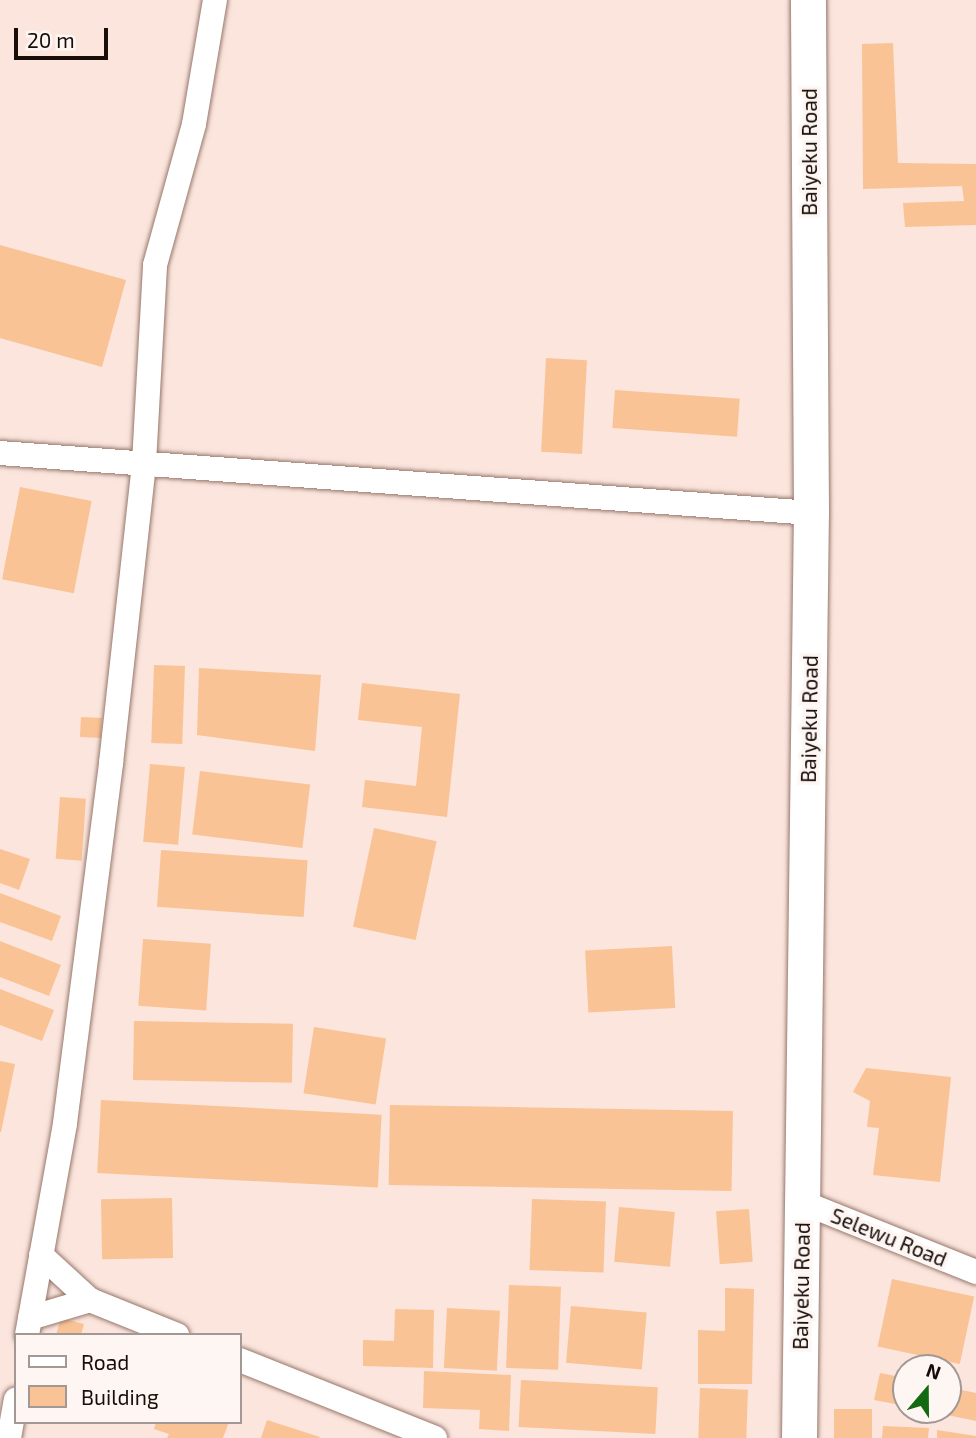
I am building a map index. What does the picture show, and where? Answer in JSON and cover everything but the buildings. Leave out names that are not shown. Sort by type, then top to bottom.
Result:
[{"type":"main road","name":"Baiyeku Road","points":[[799,1438],[811,513],[808,0]]},
{"type":"street","points":[[29,1326],[65,1123],[144,463],[155,265],[194,124],[215,0]]},
{"type":"street","points":[[0,453],[811,513]]},
{"type":"street","name":"Selewu Road","points":[[802,1202],[976,1272]]},
{"type":"street","points":[[41,1255],[90,1300],[172,1333]]},
{"type":"street","points":[[29,1326],[90,1300]]},
{"type":"street","points":[[242,1361],[435,1438]]},
{"type":"street","points":[[9,1438],[14,1411]]}]
